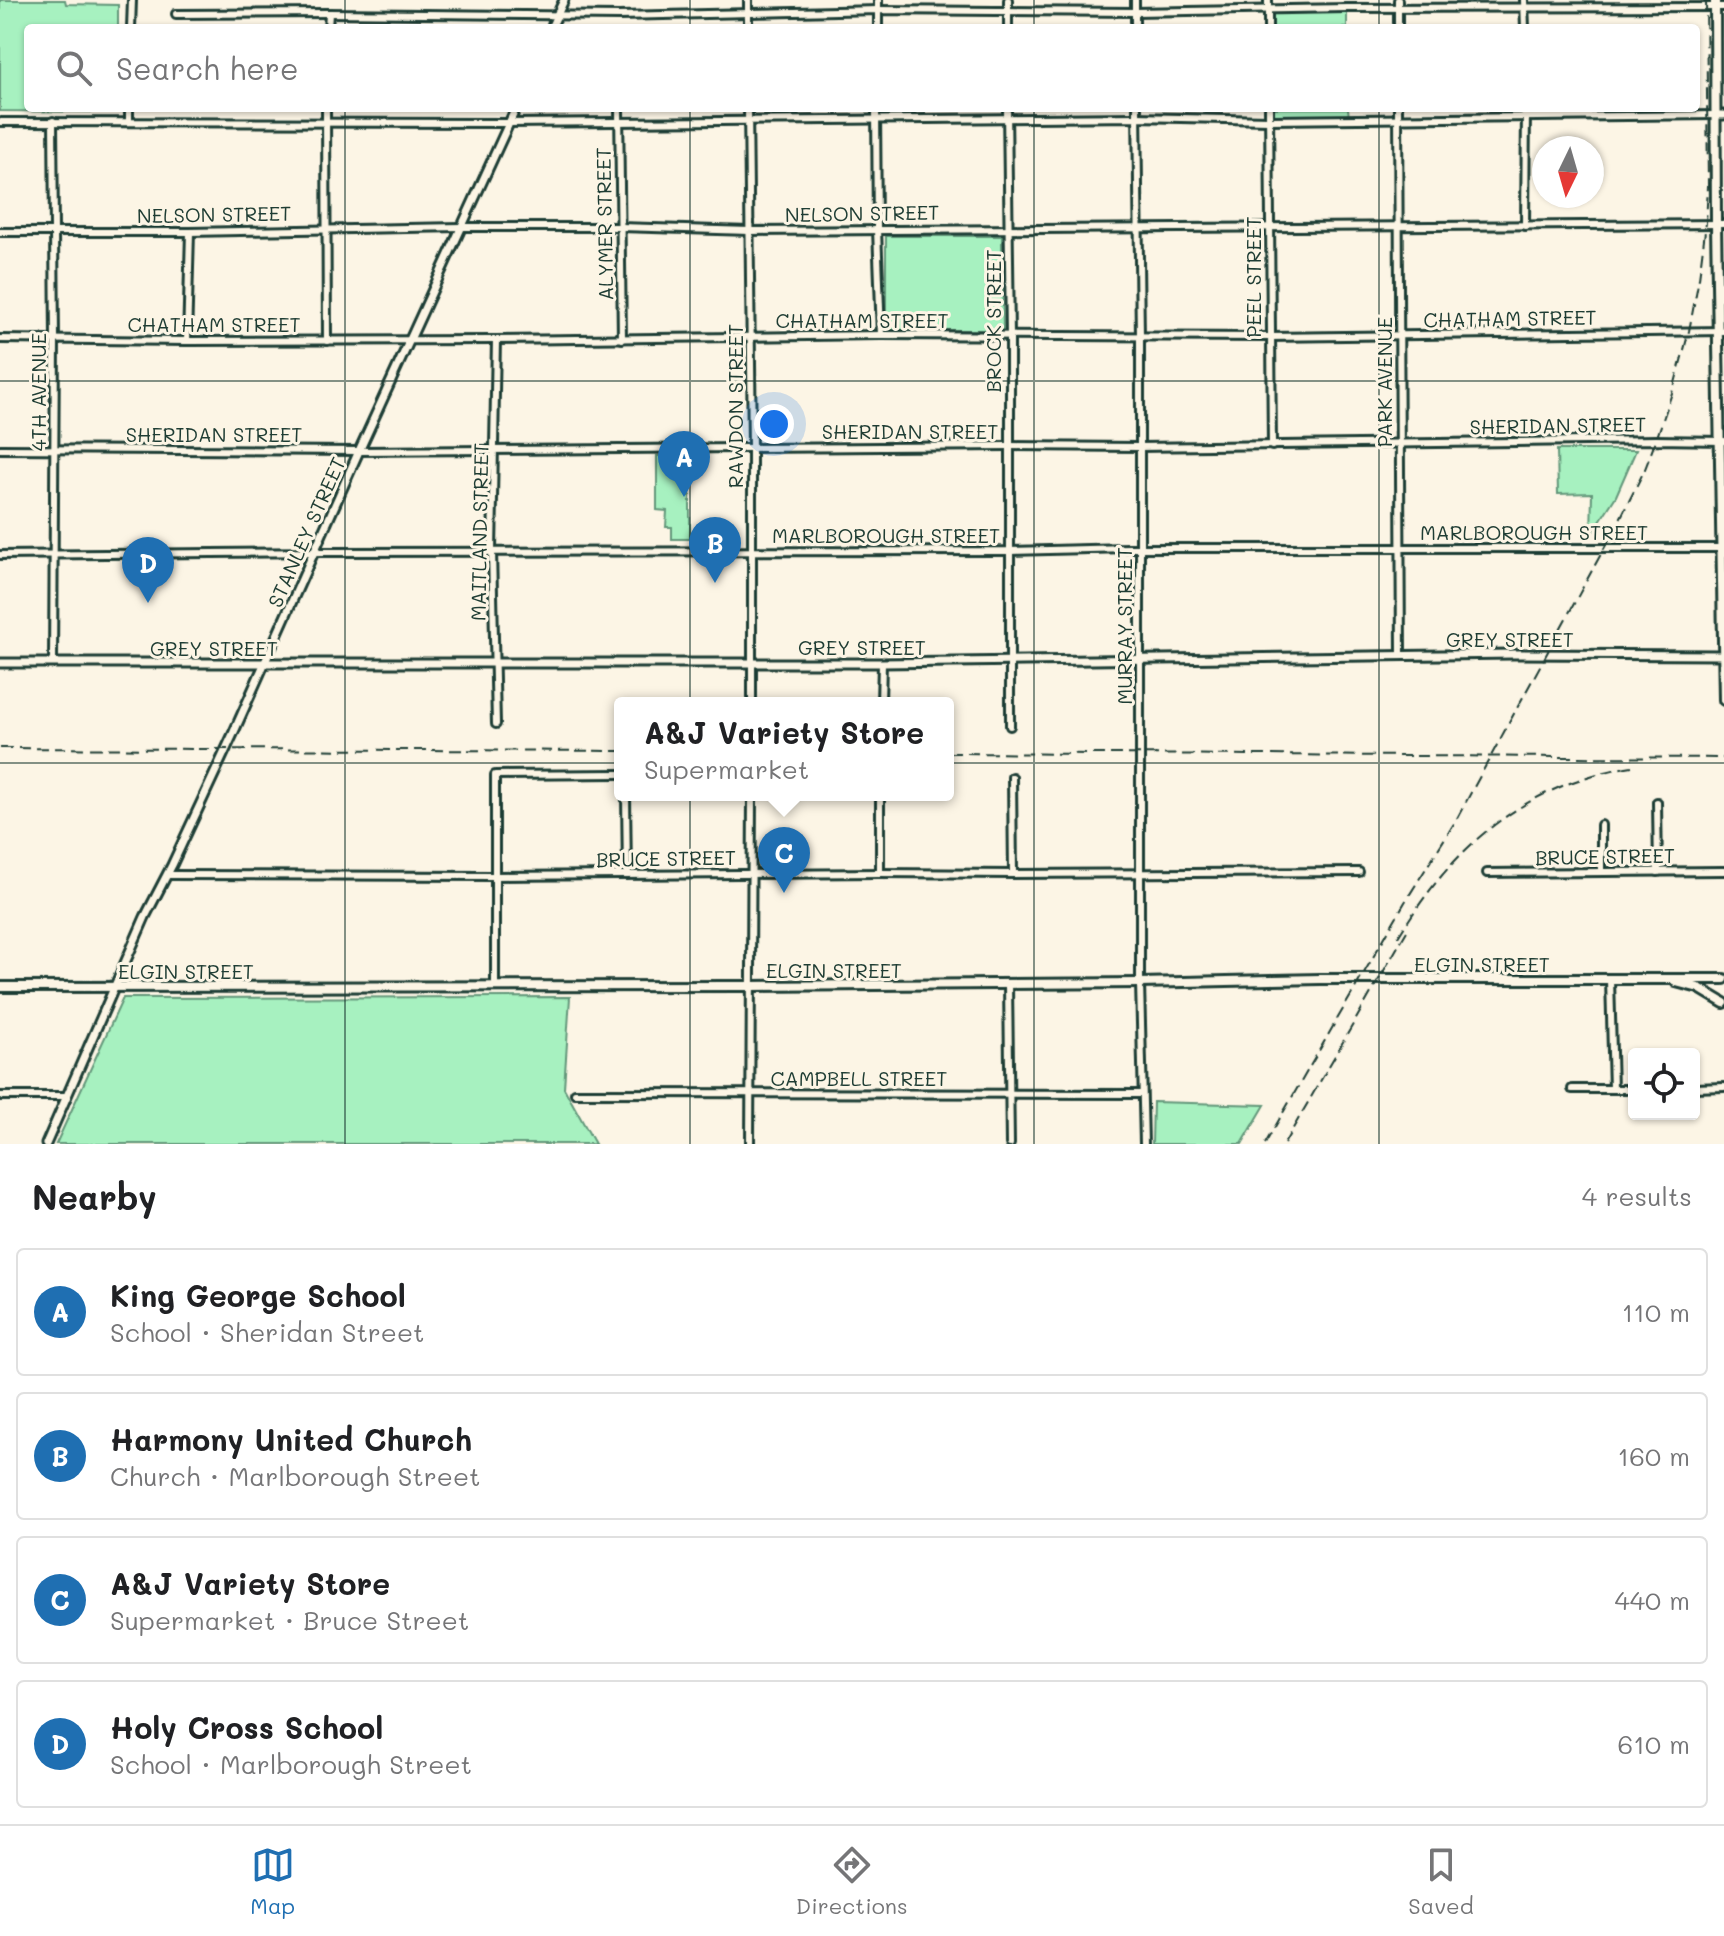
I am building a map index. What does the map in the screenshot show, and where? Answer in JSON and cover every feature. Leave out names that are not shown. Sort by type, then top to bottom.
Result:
[{"type":"main road","points":[[1718,5],[1724,700]]},
{"type":"main road","name":"ELGIN STREET","points":[[0,987],[752,986],[1320,979],[1724,979]]},
{"type":"main road","name":"ELGIN STREET","points":[[1668,979],[1699,988],[1724,1003]]},
{"type":"street","points":[[131,24],[132,0]]},
{"type":"street","points":[[553,24],[564,0]]},
{"type":"street","points":[[748,0],[748,24]]},
{"type":"street","points":[[878,0],[878,24]]},
{"type":"street","points":[[1008,0],[1008,24]]},
{"type":"street","points":[[1135,0],[1135,24]]},
{"type":"street","points":[[1268,0],[1268,24]]},
{"type":"street","points":[[1398,0],[1398,24]]},
{"type":"street","points":[[1524,4],[1525,24]]},
{"type":"street","points":[[176,14],[619,16],[878,10],[1135,12],[1524,4],[1718,5]]},
{"type":"street","points":[[328,24],[329,13]]},
{"type":"street","points":[[619,16],[619,24]]},
{"type":"street","points":[[129,112],[129,122]]},
{"type":"street","points":[[326,112],[327,341]]},
{"type":"street","name":"STANLEY STREET","points":[[46,1144],[145,917],[265,664],[514,112]]},
{"type":"street","name":"ALYMER STREET","points":[[619,112],[622,339]]},
{"type":"street","name":"RAWDON STREET","points":[[748,112],[752,697]]},
{"type":"street","points":[[876,112],[881,335]]},
{"type":"street","name":"BROCK STREET","points":[[1007,112],[1010,726]]},
{"type":"street","name":"MURRAY STREET","points":[[1137,112],[1140,983],[1144,1144]]},
{"type":"street","name":"PEEL STREET","points":[[1269,112],[1272,446]]},
{"type":"street","name":"PARK AVENUE","points":[[1398,112],[1401,656]]},
{"type":"street","points":[[1525,226],[1526,112]]},
{"type":"street","points":[[0,122],[326,124],[1720,115]]},
{"type":"street","name":"4TH AVENUE","points":[[53,121],[53,663]]},
{"type":"street","name":"NELSON STREET","points":[[0,232],[461,227],[750,231],[1720,224]]},
{"type":"street","points":[[187,341],[190,232]]},
{"type":"street","name":"CHATHAM STREET","points":[[0,339],[327,341],[881,335],[1269,337],[1721,331]]},
{"type":"street","name":"MAITLAND STREET","points":[[496,340],[492,551],[496,724]]},
{"type":"street","name":"SHERIDAN STREET","points":[[0,449],[359,451],[1722,441]]},
{"type":"street","name":"MARLBOROUGH STREET","points":[[0,555],[1723,548]]},
{"type":"street","name":"GREY STREET","points":[[0,663],[882,663],[1724,655]]},
{"type":"street","points":[[881,697],[882,663]]},
{"type":"street","points":[[495,987],[495,775],[614,774]]},
{"type":"street","points":[[1012,777],[1013,874]]},
{"type":"street","points":[[626,801],[627,875]]},
{"type":"street","points":[[750,1144],[752,801]]},
{"type":"street","points":[[880,801],[880,873]]},
{"type":"street","points":[[1657,802],[1658,872]]},
{"type":"street","points":[[1601,825],[1601,872]]},
{"type":"street","name":"BRUCE STREET","points":[[1487,873],[1724,871]]},
{"type":"street","name":"BRUCE STREET","points":[[167,875],[1359,872]]},
{"type":"street","points":[[1610,979],[1613,1089]]},
{"type":"street","points":[[1008,984],[1010,1144]]},
{"type":"street","points":[[1700,1088],[1724,1087]]},
{"type":"street","points":[[1572,1089],[1628,1089]]},
{"type":"street","name":"CAMPBELL STREET","points":[[575,1093],[1142,1094]]},
{"type":"street","points":[[0,1096],[67,1096]]},
{"type":"green space","points":[[0,0],[65,0],[66,4],[118,5],[118,24],[24,24],[24,111],[0,111]]},
{"type":"green space","points":[[1347,8],[1347,24],[1268,24],[1268,10]]},
{"type":"green space","points":[[1269,112],[1348,112],[1349,118],[1269,120]]},
{"type":"green space","points":[[886,236],[1002,236],[1003,330],[886,330]]},
{"type":"green space","points":[[1557,450],[1636,450],[1616,496],[1591,535],[1592,493],[1558,494]]},
{"type":"green space","points":[[657,456],[686,456],[686,477],[690,477],[690,539],[672,539],[672,527],[666,527],[667,511],[657,510]]},
{"type":"green space","points":[[570,997],[564,1088],[595,1144],[56,1144],[123,998]]},
{"type":"green space","points":[[1153,1102],[1265,1105],[1242,1144],[1152,1144]]},
{"type":"railway","points":[[1265,1144],[1405,902],[1455,822],[1645,469],[1674,387],[1699,278],[1708,186],[1706,0]]},
{"type":"railway","points":[[0,748],[614,751]]},
{"type":"railway","points":[[954,753],[1724,758]]},
{"type":"railway","points":[[1398,937],[1443,874],[1468,847],[1496,824],[1525,804],[1557,788],[1632,766]]},
{"type":"railway","points":[[1284,1144],[1408,929]]},
{"type":"place","name":"King George School","points":[[684,497]]},
{"type":"place","name":"Harmony United Church","points":[[715,583]]},
{"type":"place","name":"Holy Cross School","points":[[148,603]]},
{"type":"place","name":"A&J Variety Store","points":[[784,893]]}]
